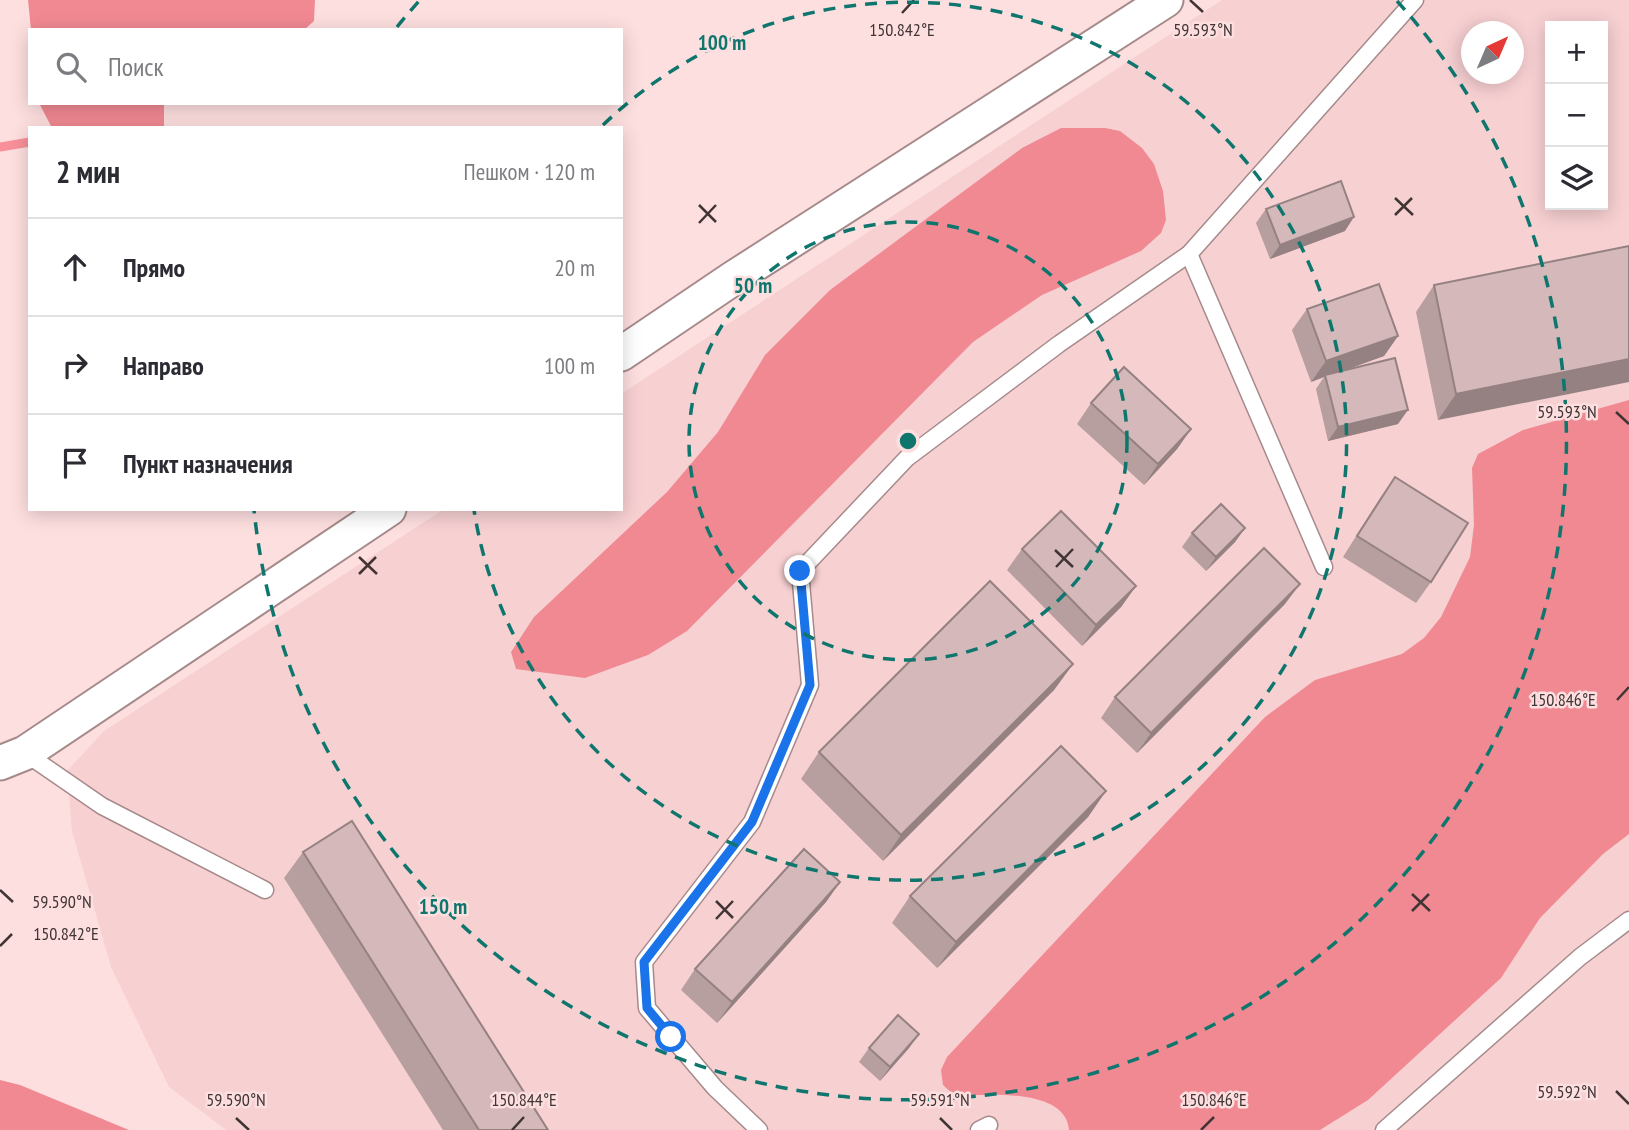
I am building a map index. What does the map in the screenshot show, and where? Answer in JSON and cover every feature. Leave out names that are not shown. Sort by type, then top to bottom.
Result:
[{"type":"street","points":[[623,353],[1166,0]]},
{"type":"street","points":[[13,758],[387,511]]},
{"type":"lane","points":[[760,1130],[715,1088],[647,1008],[644,962],[752,822],[810,685],[800,571],[907,458],[1059,344],[1189,254],[1415,0]]},
{"type":"lane","points":[[1189,254],[1324,567]]},
{"type":"lane","points":[[13,758],[265,890]]},
{"type":"lane","points":[[1384,1130],[1580,957],[1629,920]]},
{"type":"shaded area","points":[[28,0],[315,0],[314,21],[306,28],[31,28]]},
{"type":"shaded area","points":[[1222,0],[1629,0],[1629,1130],[226,1130],[169,1087],[111,967],[72,831],[67,771],[104,731],[441,511],[623,511],[623,393]]},
{"type":"shaded area","points":[[40,105],[164,105],[164,126],[51,126]]},
{"type":"shaded area","points":[[1061,128],[1105,128],[1120,131],[1142,148],[1154,164],[1163,191],[1166,220],[1161,233],[1141,251],[1042,295],[973,342],[687,631],[648,655],[585,678],[516,669],[511,652],[534,617],[667,492],[718,432],[765,355],[830,290],[1022,148]]},
{"type":"shaded area","points":[[1629,400],[1629,834],[1603,854],[1540,918],[1501,978],[1368,1100],[1320,1130],[1069,1130],[1064,1116],[1054,1106],[1040,1100],[1003,1095],[955,1096],[943,1085],[941,1070],[947,1057],[1265,717],[1315,680],[1402,654],[1424,638],[1441,617],[1470,557],[1474,525],[1472,468],[1478,454],[1523,430]]},
{"type":"shaded area","points":[[0,1080],[20,1085],[129,1130],[0,1130]]},
{"type":"building","points":[[1341,181],[1354,217],[1280,245],[1266,209]]},
{"type":"building","points":[[1629,246],[1629,359],[1456,394],[1434,285]]},
{"type":"building","points":[[1379,284],[1398,336],[1326,361],[1307,309]]},
{"type":"building","points":[[1395,358],[1408,410],[1338,427],[1325,375]]},
{"type":"building","points":[[1124,367],[1191,429],[1158,464],[1091,403]]},
{"type":"building","points":[[1395,477],[1468,523],[1431,582],[1357,536]]},
{"type":"building","points":[[1221,504],[1245,528],[1216,557],[1192,533]]},
{"type":"building","points":[[1061,511],[1136,586],[1096,625],[1022,549]]},
{"type":"building","points":[[1264,548],[1300,584],[1151,733],[1115,697]]},
{"type":"building","points":[[990,581],[1073,664],[901,835],[819,752]]},
{"type":"building","points":[[1061,746],[1106,791],[956,942],[910,896]]},
{"type":"building","points":[[352,821],[548,1130],[479,1130],[303,852]]},
{"type":"building","points":[[804,849],[840,882],[732,1002],[695,969]]},
{"type":"building","points":[[898,1015],[919,1034],[890,1067],[869,1048]]},
{"type":"waterway","points":[[0,147],[28,142]]},
{"type":"route","points":[[671,1037],[647,1008],[644,962],[752,822],[810,685],[800,571]]}]
